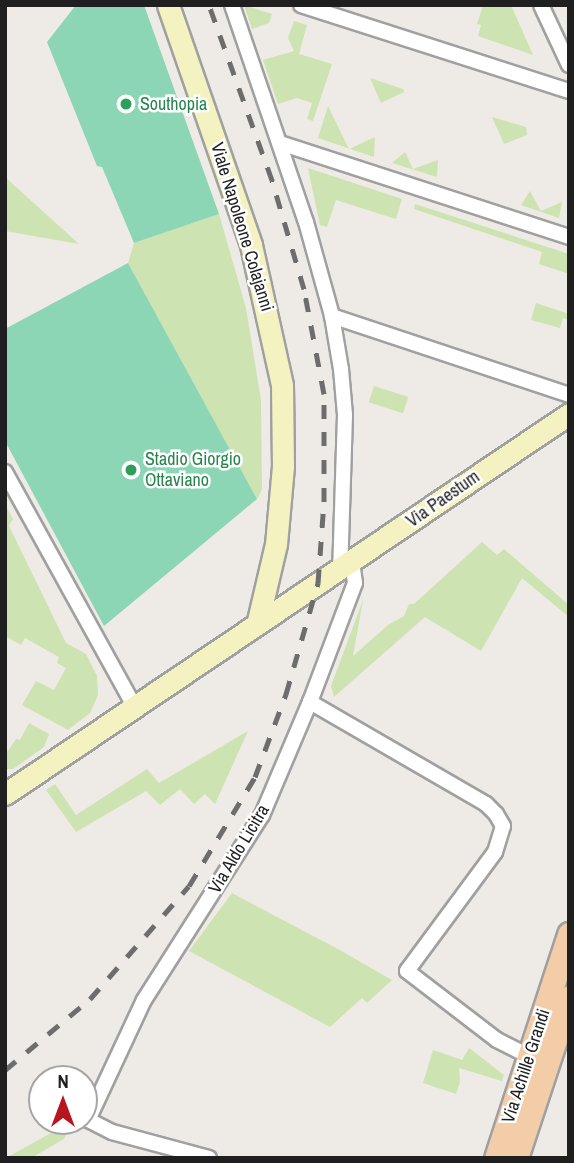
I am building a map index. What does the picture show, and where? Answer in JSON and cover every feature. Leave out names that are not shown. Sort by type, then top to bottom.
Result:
[{"type":"main road","name":"Via Achille Grandi","points":[[496,1158],[569,934]]},
{"type":"main road","name":"Via Achille Grandi","points":[[516,1158],[569,998]]},
{"type":"street","name":"Viale Napoleone Colajanni","points":[[168,5],[251,245],[282,385],[283,466],[276,544],[258,621]]},
{"type":"street","name":"Via Aldo Licitra","points":[[209,1158],[112,1132],[88,1120],[144,1000],[262,815],[310,702],[355,583],[346,566],[345,415],[332,316],[306,222],[232,5]]},
{"type":"street","points":[[301,5],[569,90]]},
{"type":"street","points":[[541,5],[569,65]]},
{"type":"street","points":[[280,143],[569,237]]},
{"type":"street","points":[[332,316],[569,395]]},
{"type":"street","name":"Via Paestum","points":[[5,794],[258,621],[346,566],[569,414]]},
{"type":"street","points":[[5,472],[134,706]]},
{"type":"street","points":[[310,702],[486,804],[496,814],[503,827],[495,852],[407,971],[497,1040],[529,1056]]},
{"type":"green space","name":"Southopia","points":[[76,5],[144,5],[219,214],[134,243],[102,167],[97,166],[47,42]]},
{"type":"green space","points":[[244,5],[272,14],[269,23],[252,29]]},
{"type":"green space","points":[[483,5],[511,5],[533,55],[478,36],[481,25],[477,24]]},
{"type":"green space","points":[[294,21],[307,25],[299,54],[332,64],[313,121],[307,119],[312,103],[297,98],[278,104],[263,60],[294,51],[288,38]]},
{"type":"green space","points":[[370,78],[403,89],[404,92],[381,103]]},
{"type":"green space","points":[[328,106],[349,148],[318,138]]},
{"type":"green space","points":[[492,117],[526,127],[527,135],[504,144]]},
{"type":"green space","points":[[375,137],[374,157],[350,149]]},
{"type":"green space","points":[[405,152],[413,169],[438,160],[437,177],[392,163]]},
{"type":"green space","points":[[308,168],[402,199],[396,219],[336,200],[327,227],[320,225]]},
{"type":"green space","points":[[5,177],[79,244],[5,231]]},
{"type":"green space","points":[[530,191],[541,211],[562,202],[559,218],[521,205]]},
{"type":"green space","points":[[415,204],[569,254],[569,274],[539,264],[542,252],[414,209]]},
{"type":"green space","points":[[219,214],[246,308],[261,400],[262,490],[257,499],[128,263],[134,243]]},
{"type":"green space","name":"Stadio Giorgio Ottaviano","points":[[128,263],[257,499],[104,626],[5,441],[5,329]]},
{"type":"green space","points":[[536,303],[569,314],[569,320],[563,318],[560,328],[531,320]]},
{"type":"green space","points":[[374,386],[408,397],[403,413],[369,402]]},
{"type":"green space","points":[[5,504],[13,519],[9,526],[66,643],[86,654],[97,676],[98,695],[90,713],[68,730],[22,705],[36,681],[54,690],[66,668],[57,663],[59,657],[25,638],[21,645],[5,636]]},
{"type":"green space","points":[[482,542],[497,555],[504,549],[569,605],[569,617],[522,578],[481,651],[425,617],[334,697],[331,686],[363,600],[353,656],[388,625],[404,616],[409,604],[414,604]]},
{"type":"green space","points":[[29,723],[49,734],[44,747],[13,769],[5,769],[5,755],[16,739],[20,740]]},
{"type":"green space","points":[[248,731],[215,804],[205,794],[194,804],[180,789],[160,805],[146,791],[76,832],[46,790],[55,784],[76,815],[147,769],[159,783]]},
{"type":"green space","points":[[232,893],[392,980],[367,1003],[362,998],[330,1027],[189,951]]},
{"type":"green space","points":[[469,1048],[504,1075],[502,1081],[459,1068],[460,1082],[456,1094],[423,1083],[433,1050],[462,1060]]},
{"type":"green space","points":[[47,1135],[66,1135],[64,1139],[31,1158],[6,1158]]},
{"type":"railway","points":[[5,1070],[90,999],[189,886],[255,777],[286,694],[318,583],[324,502],[324,394],[304,289],[272,180],[209,5]]},
{"type":"place","name":"Southopia","points":[[126,104]]},
{"type":"place","name":"Stadio Giorgio Ottaviano","points":[[131,470]]}]
